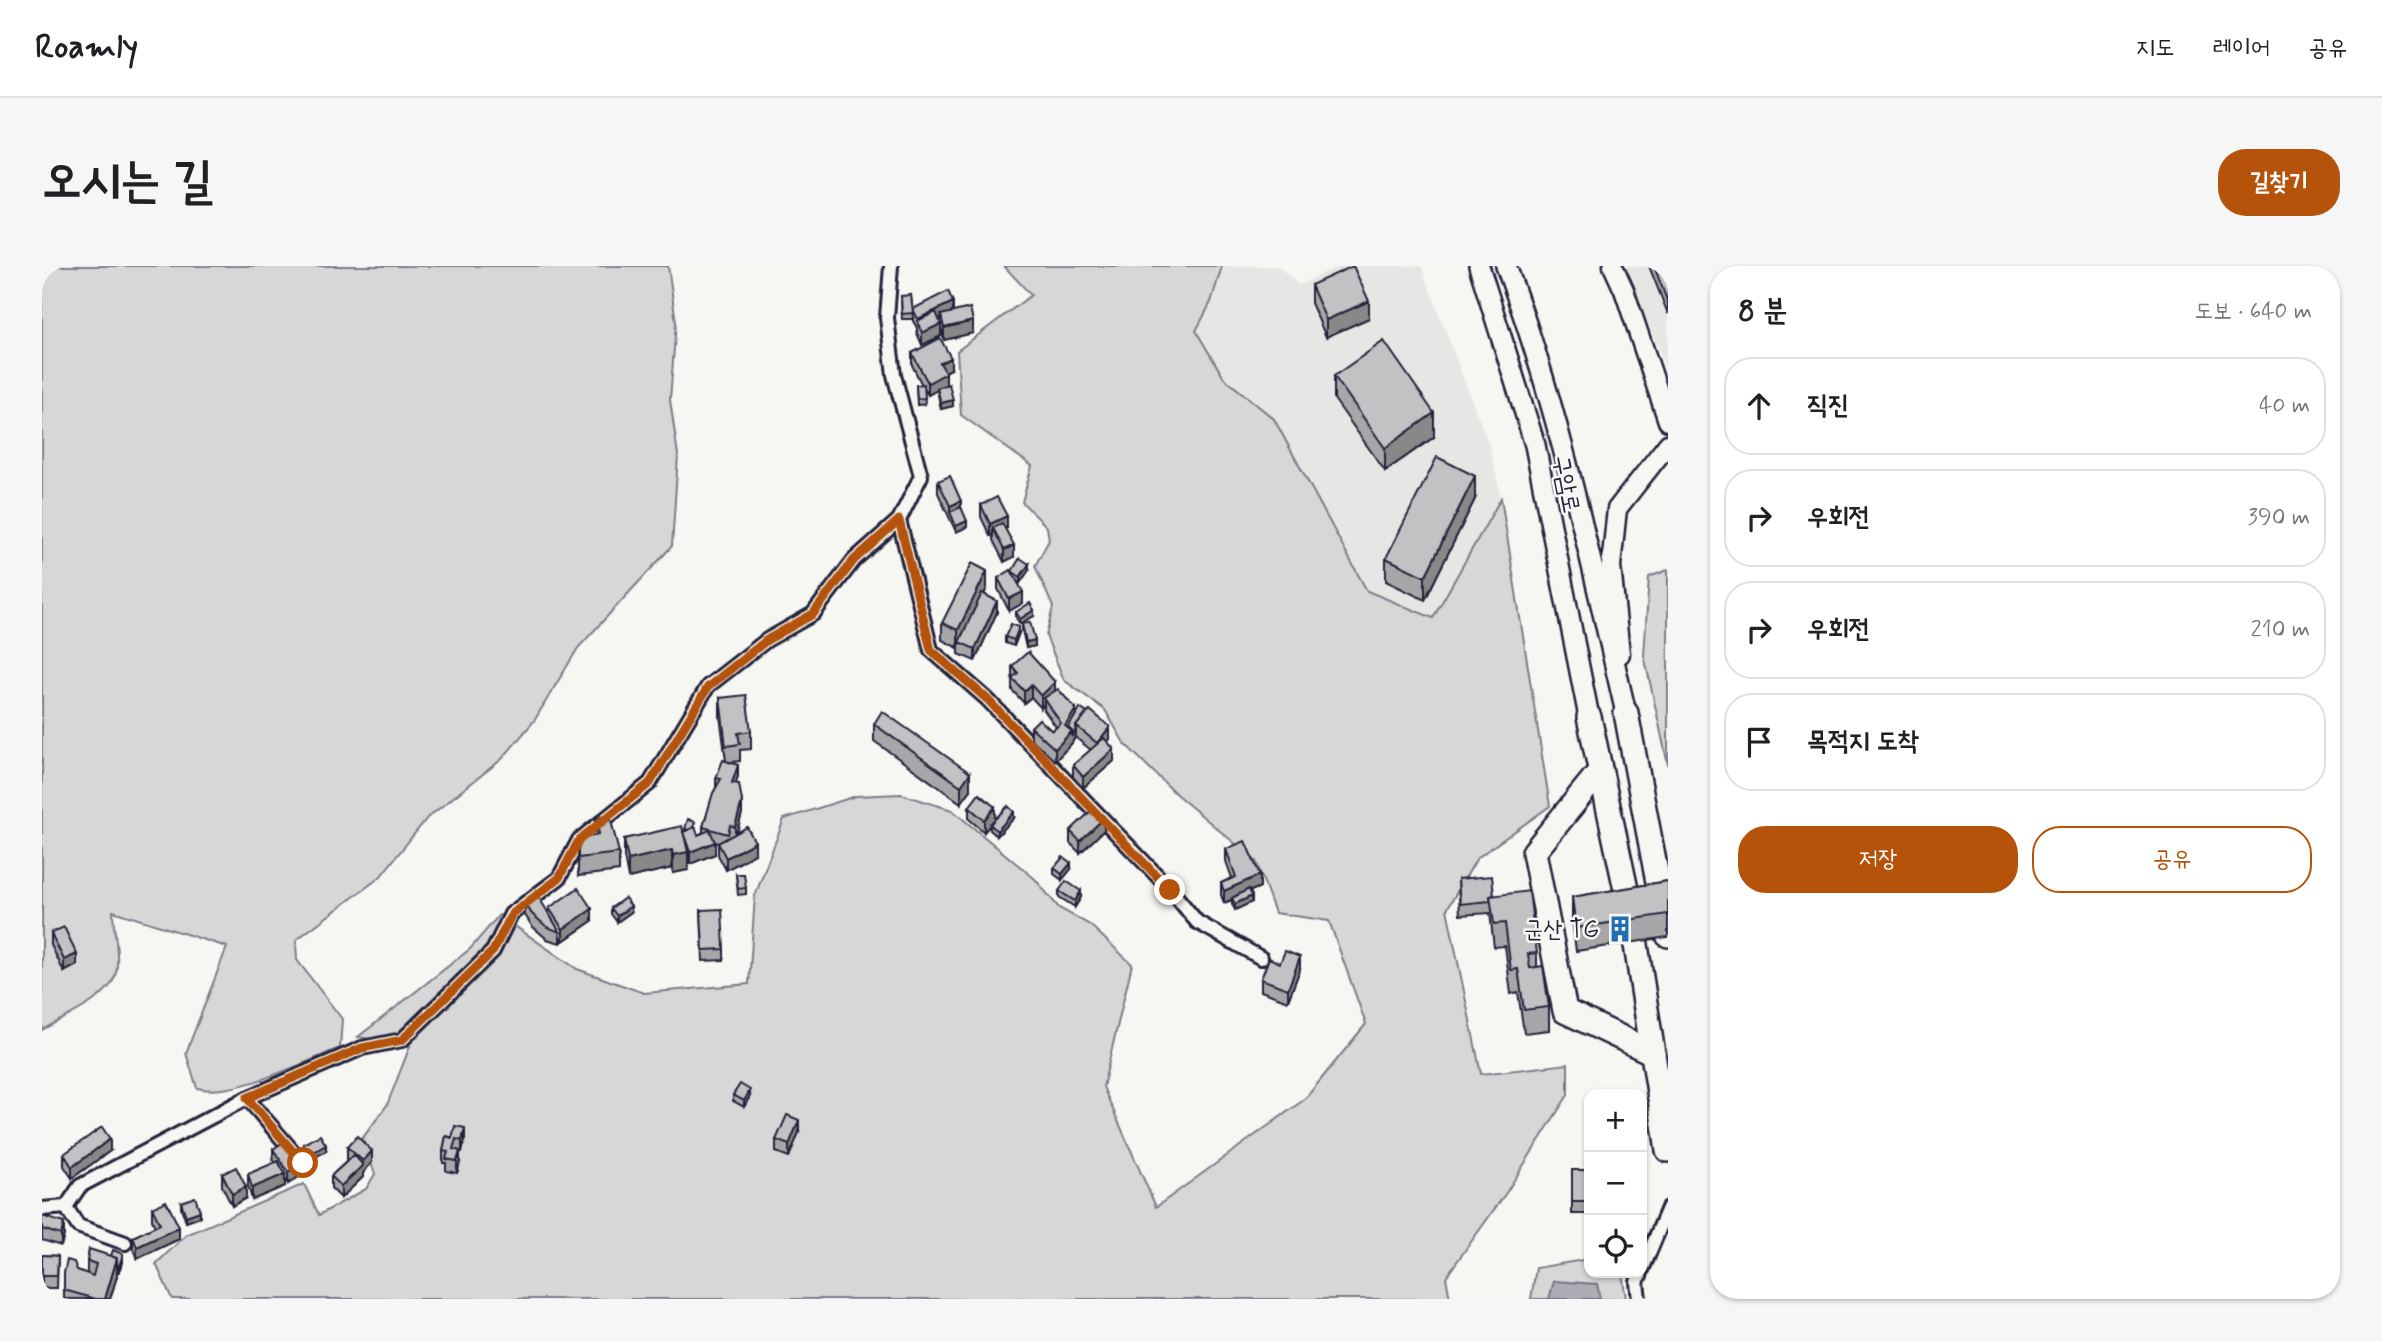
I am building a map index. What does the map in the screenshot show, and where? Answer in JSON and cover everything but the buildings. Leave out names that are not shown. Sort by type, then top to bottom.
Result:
[{"type":"highway","points":[[1626,713],[1668,935]]},
{"type":"highway","points":[[1589,717],[1631,913],[1668,1150]]},
{"type":"highway","points":[[1600,771],[1534,852],[1536,865],[1565,1011],[1653,1053]]},
{"type":"main road","name":"구암로","points":[[1479,266],[1535,445],[1589,717]]},
{"type":"main road","name":"구암로","points":[[1506,266],[1520,303],[1567,460],[1626,713]]},
{"type":"main road","points":[[1613,266],[1624,290],[1668,421]]},
{"type":"main road","points":[[1626,713],[1611,579],[1617,509],[1668,444]]},
{"type":"street","points":[[66,1207],[80,1186],[247,1098],[362,1048],[402,1040],[493,951],[512,914],[559,878],[579,840],[650,783],[708,687],[767,640],[813,614],[854,560],[899,520],[921,476],[894,375],[887,318],[891,266]]},
{"type":"street","points":[[899,520],[931,650],[987,699],[1170,890],[1197,922],[1261,958]]},
{"type":"street","points":[[247,1098],[303,1163]]},
{"type":"street","points":[[42,1209],[66,1207]]},
{"type":"street","points":[[66,1207],[78,1226],[125,1243]]},
{"type":"street","points":[[1647,1258],[1668,1208]]},
{"type":"street","points":[[1639,1278],[1639,1299]]},
{"type":"shaded area","points":[[42,266],[668,266],[676,322],[670,400],[678,455],[672,546],[578,648],[534,721],[502,759],[427,818],[380,877],[296,940],[297,960],[342,1019],[340,1048],[269,1077],[230,1088],[197,1088],[186,1053],[227,947],[113,911],[117,969],[111,985],[94,1000],[42,1030]]},
{"type":"shaded area","points":[[1004,266],[1222,266],[1211,302],[1196,331],[1224,378],[1274,419],[1367,591],[1433,618],[1501,498],[1550,806],[1477,858],[1447,909],[1481,1074],[1568,1064],[1568,1095],[1506,1193],[1446,1277],[1450,1299],[172,1299],[156,1264],[186,1235],[304,1184],[319,1215],[366,1189],[375,1174],[362,1139],[387,1105],[410,1046],[358,1037],[470,949],[499,915],[577,969],[644,993],[749,984],[755,896],[784,819],[856,796],[901,794],[952,810],[1035,879],[1059,908],[1090,925],[1132,964],[1103,1087],[1156,1207],[1305,1099],[1366,1024],[1329,921],[1275,913],[1256,861],[1177,795],[1124,743],[1105,710],[1064,680],[1046,636],[1053,607],[1035,566],[1049,540],[1047,527],[1022,502],[1032,466],[961,415],[957,351],[1031,295]]},
{"type":"shaded area","points":[[1222,266],[1278,266],[1299,285],[1338,266],[1421,266],[1490,448],[1501,498],[1433,618],[1367,591],[1274,419],[1224,378],[1196,331],[1211,302]]},
{"type":"shaded area","points":[[1626,266],[1668,266],[1668,374]]},
{"type":"shaded area","points":[[1668,570],[1668,765],[1644,655],[1649,577]]},
{"type":"shaded area","points":[[1584,1260],[1584,1278],[1623,1278],[1626,1299],[1531,1299],[1536,1268]]},
{"type":"shaded area","points":[[1554,1281],[1597,1284],[1600,1299],[1549,1299]]},
{"type":"place","name":"군산 TG","points":[[1620,929]]},
{"type":"route","points":[[303,1163],[247,1098],[362,1048],[402,1040],[493,951],[512,914],[559,878],[579,840],[650,783],[708,687],[767,640],[813,614],[854,560],[899,520],[931,650],[987,699],[1170,890]]}]
